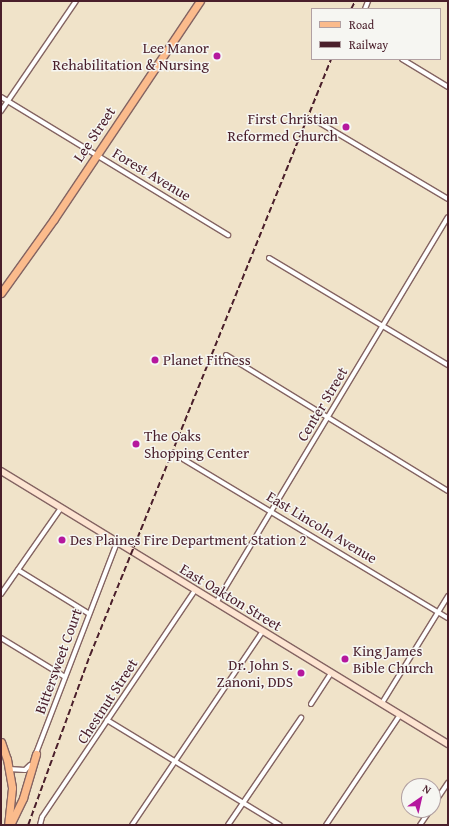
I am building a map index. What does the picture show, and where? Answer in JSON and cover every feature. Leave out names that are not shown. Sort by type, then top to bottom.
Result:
[{"type":"main road","name":"Lee Street","points":[[1,293],[10,282],[200,1]]},
{"type":"main road","name":"Lee Street","points":[[1,300],[10,282]]},
{"type":"main road","name":"East Oakton Street","points":[[1,471],[448,744]]},
{"type":"main road","points":[[1,742],[9,768],[12,800],[9,825]]},
{"type":"main road","points":[[9,825],[23,798],[36,754]]},
{"type":"street","points":[[1,111],[76,1]]},
{"type":"street","points":[[404,60],[448,87]]},
{"type":"street","name":"Forest Avenue","points":[[1,97],[228,235]]},
{"type":"street","points":[[320,123],[448,199]]},
{"type":"street","name":"Center Street","points":[[216,603],[448,217]]},
{"type":"street","points":[[270,258],[448,366]]},
{"type":"street","points":[[226,355],[448,491]]},
{"type":"street","name":"East Lincoln Avenue","points":[[183,459],[272,510],[448,618]]},
{"type":"street","points":[[1,594],[60,508]]},
{"type":"street","name":"Bittersweet Court","points":[[9,768],[20,770],[28,769],[36,754],[88,614],[117,542]]},
{"type":"street","points":[[18,570],[88,614]]},
{"type":"street","name":"Chestnut Street","points":[[40,825],[42,817],[195,590]]},
{"type":"street","points":[[382,703],[448,596]]},
{"type":"street","points":[[132,825],[263,631]]},
{"type":"street","points":[[1,638],[65,678]]},
{"type":"street","points":[[311,704],[331,673]]},
{"type":"street","points":[[326,825],[400,714]]},
{"type":"street","points":[[228,825],[301,718]]},
{"type":"street","points":[[107,720],[280,825]]},
{"type":"street","points":[[441,793],[448,783]]},
{"type":"railway","points":[[352,8],[355,1]]},
{"type":"railway","points":[[28,825],[90,655],[331,60]]},
{"type":"place","name":"Lee Manor Rehabilitation & Nursing","points":[[217,56]]},
{"type":"place","name":"First Christian Reformed Church","points":[[346,127]]},
{"type":"place","name":"Planet Fitness","points":[[155,360]]},
{"type":"place","name":"The Oaks Shopping Center","points":[[136,444]]},
{"type":"place","name":"Des Plaines Fire Department Station 2","points":[[62,540]]},
{"type":"place","name":"King James Bible Church","points":[[345,659]]},
{"type":"place","name":"Dr. John S. Zanoni, DDS","points":[[301,673]]}]
